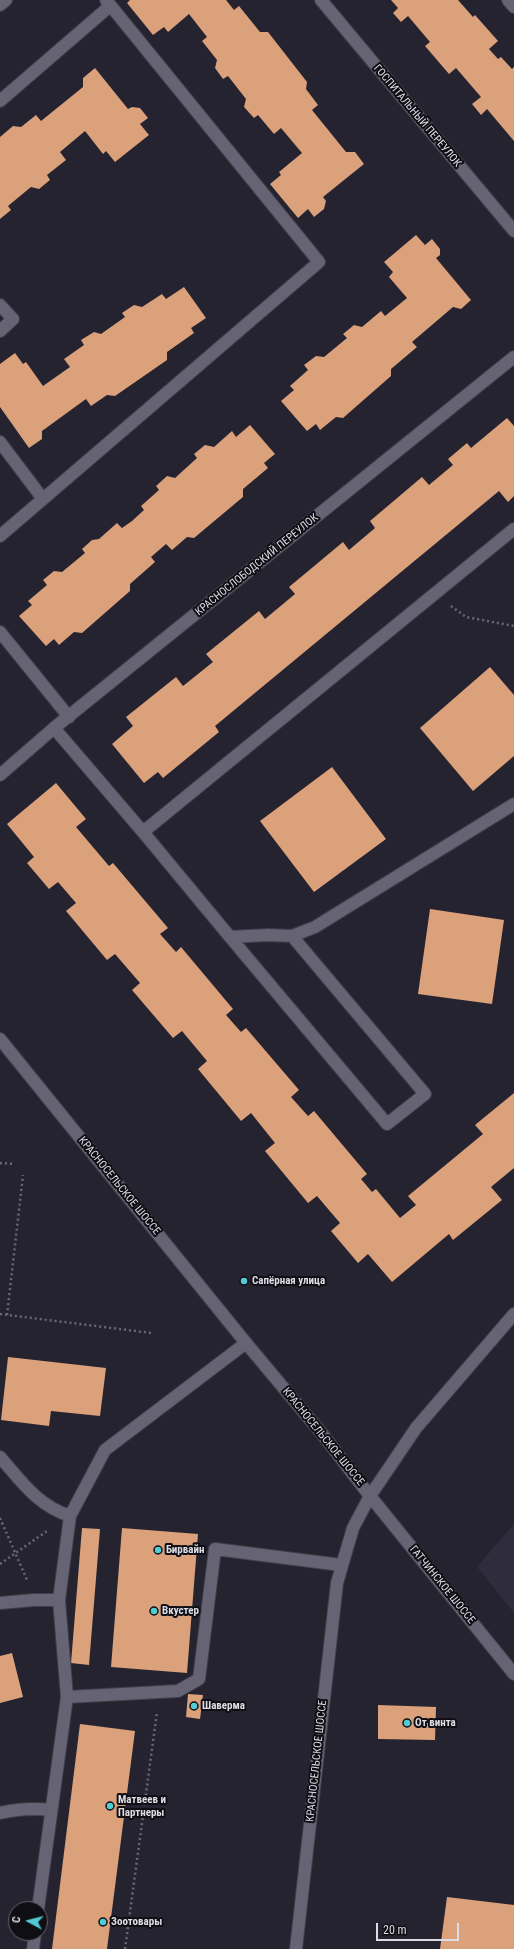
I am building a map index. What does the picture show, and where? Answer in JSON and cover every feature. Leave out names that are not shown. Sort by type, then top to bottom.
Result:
[{"type":"street","points":[[0,5],[6,0]]},
{"type":"street","name":"ГОСПИТАЛЬНЫЙ ПЕРЕУЛОК","points":[[321,0],[513,228]]},
{"type":"street","points":[[508,0],[514,7]]},
{"type":"street","points":[[0,101],[108,3],[319,262],[0,536]]},
{"type":"street","points":[[0,304],[12,319],[0,331]]},
{"type":"street","name":"КРАСНОСЛОБОДСКИЙ ПЕРЕУЛОК","points":[[0,775],[54,728],[514,357]]},
{"type":"street","points":[[0,442],[43,499]]},
{"type":"street","points":[[143,832],[514,529]]},
{"type":"street","points":[[0,632],[69,717]]},
{"type":"street","points":[[54,728],[387,1124],[425,1094],[292,936]]},
{"type":"street","points":[[230,937],[268,935],[292,936],[315,927],[514,804]]},
{"type":"street","name":"КРАСНОСЕЛЬСКОЕ ШОССЕ","points":[[0,1039],[370,1496],[354,1528],[336,1583],[296,1949]]},
{"type":"street","points":[[370,1496],[416,1428],[514,1314]]},
{"type":"street","points":[[39,1901],[50,1810],[67,1697],[59,1600],[70,1516],[105,1450],[246,1343]]},
{"type":"street","points":[[0,1457],[38,1500],[58,1512],[70,1516]]},
{"type":"street","name":"ГАТЧИНСКОЕ ШОССЕ","points":[[370,1496],[514,1674]]},
{"type":"street","points":[[67,1697],[178,1691],[199,1679],[215,1549],[341,1565]]},
{"type":"street","points":[[0,1603],[34,1600],[59,1600]]},
{"type":"street","points":[[0,1813],[22,1809],[50,1810]]},
{"type":"path","points":[[466,617],[514,626]]},
{"type":"path","points":[[0,1163],[14,1164]]},
{"type":"path","points":[[7,1315],[23,1176]]},
{"type":"path","points":[[0,1314],[151,1333]]},
{"type":"path","points":[[0,1518],[27,1580]]},
{"type":"path","points":[[0,1564],[52,1527]]},
{"type":"path","points":[[125,1949],[159,1692]]},
{"type":"shaded area","points":[[514,1524],[514,1613],[477,1567]]},
{"type":"building","points":[[130,0],[226,0],[234,10],[239,6],[260,32],[268,32],[307,82],[306,89],[318,105],[312,110],[346,152],[355,152],[364,164],[323,197],[326,201],[324,209],[314,217],[308,209],[298,218],[270,184],[281,175],[279,172],[302,153],[281,128],[274,134],[258,115],[254,118],[244,107],[246,99],[228,76],[223,79],[215,68],[217,60],[202,41],[207,37],[189,14],[168,32],[164,27],[153,35],[127,3]]},
{"type":"building","points":[[391,0],[458,0],[473,17],[475,15],[498,41],[489,49],[498,59],[501,57],[512,69],[514,67],[514,141],[487,109],[481,115],[472,104],[481,97],[456,68],[449,74],[425,46],[430,42],[408,16],[401,22],[393,13],[398,8]]},
{"type":"building","points":[[95,68],[128,109],[132,107],[140,108],[148,118],[140,124],[149,135],[115,162],[106,151],[103,154],[85,131],[60,152],[66,160],[47,175],[50,180],[39,189],[31,187],[8,206],[11,210],[0,219],[0,137],[13,126],[21,127],[36,115],[41,121],[83,87],[83,78]]},
{"type":"building","points":[[416,235],[425,245],[432,239],[440,249],[440,255],[436,258],[471,300],[461,309],[453,307],[412,342],[417,347],[391,369],[391,376],[343,418],[336,417],[320,430],[316,424],[307,431],[281,401],[294,390],[290,386],[308,370],[304,365],[316,356],[324,357],[347,338],[343,334],[354,325],[362,327],[381,311],[385,316],[407,298],[389,277],[393,272],[384,262]]},
{"type":"building","points":[[184,287],[206,318],[191,328],[194,333],[167,352],[167,360],[115,396],[107,395],[91,406],[86,399],[42,431],[42,439],[29,448],[0,407],[0,364],[15,353],[23,364],[26,362],[43,386],[70,367],[64,359],[84,345],[81,340],[94,332],[101,334],[125,317],[122,313],[134,305],[142,307],[162,294],[166,299]]},
{"type":"building","points":[[507,418],[514,426],[514,496],[508,502],[499,491],[215,726],[219,732],[163,778],[158,772],[144,783],[112,744],[133,726],[126,717],[176,677],[183,686],[213,662],[206,654],[259,611],[265,619],[295,594],[289,587],[343,542],[349,550],[375,528],[370,521],[422,477],[429,485],[453,465],[448,459],[467,443],[471,448]]},
{"type":"building","points":[[250,425],[275,454],[264,463],[268,468],[243,489],[243,497],[194,538],[187,537],[172,550],[166,544],[151,557],[155,562],[130,584],[130,591],[82,633],[74,632],[59,645],[54,639],[46,646],[19,616],[32,605],[28,601],[47,585],[43,580],[54,571],[62,572],[85,553],[82,549],[92,540],[99,539],[117,523],[122,528],[132,521],[144,510],[141,506],[159,490],[156,486],[167,476],[175,478],[197,458],[194,454],[205,445],[214,447],[232,431],[236,437]]},
{"type":"building","points":[[490,667],[514,695],[514,756],[473,791],[420,728]]},
{"type":"building","points":[[332,767],[386,839],[314,892],[260,821]]},
{"type":"building","points":[[56,783],[86,819],[76,827],[109,866],[113,863],[168,928],[160,934],[176,952],[181,947],[233,1009],[226,1015],[241,1032],[246,1028],[299,1090],[291,1097],[308,1116],[314,1111],[367,1174],[361,1179],[372,1192],[376,1189],[400,1218],[416,1205],[408,1196],[483,1134],[475,1125],[514,1093],[514,1168],[491,1187],[502,1200],[453,1240],[449,1234],[392,1282],[368,1254],[358,1263],[331,1231],[340,1223],[317,1196],[308,1203],[265,1151],[275,1143],[251,1113],[241,1121],[198,1069],[207,1061],[182,1031],[173,1038],[132,990],[140,983],[115,954],[107,960],[66,911],[76,903],[58,882],[49,889],[27,863],[34,857],[7,824]]},
{"type":"building","points":[[430,909],[504,920],[492,1004],[418,994]]},
{"type":"building","points":[[8,1357],[106,1368],[100,1416],[51,1411],[49,1426],[1,1420]]},
{"type":"building","points":[[82,1528],[100,1529],[89,1665],[71,1663]]},
{"type":"building","name":"Вкустер","points":[[122,1528],[198,1534],[187,1673],[111,1667]]},
{"type":"building","points":[[12,1653],[23,1697],[0,1703],[0,1656]]},
{"type":"building","name":"Шаверма","points":[[188,1694],[203,1695],[200,1719],[186,1717]]},
{"type":"building","name":"От винта","points":[[378,1705],[436,1707],[435,1740],[378,1739]]},
{"type":"building","points":[[80,1724],[135,1731],[107,1949],[52,1949]]},
{"type":"building","points":[[447,1897],[514,1905],[514,1949],[440,1949]]},
{"type":"place","name":"Сапёрная улица","points":[[244,1281]]},
{"type":"place","name":"Бирвайн","points":[[158,1550]]},
{"type":"place","name":"Вкустер","points":[[154,1611]]},
{"type":"place","name":"Шаверма","points":[[194,1706]]},
{"type":"place","name":"От винта","points":[[407,1723]]},
{"type":"place","name":"Матвеев и Партнеры","points":[[110,1806]]},
{"type":"place","name":"Зоотовары","points":[[103,1922]]}]
